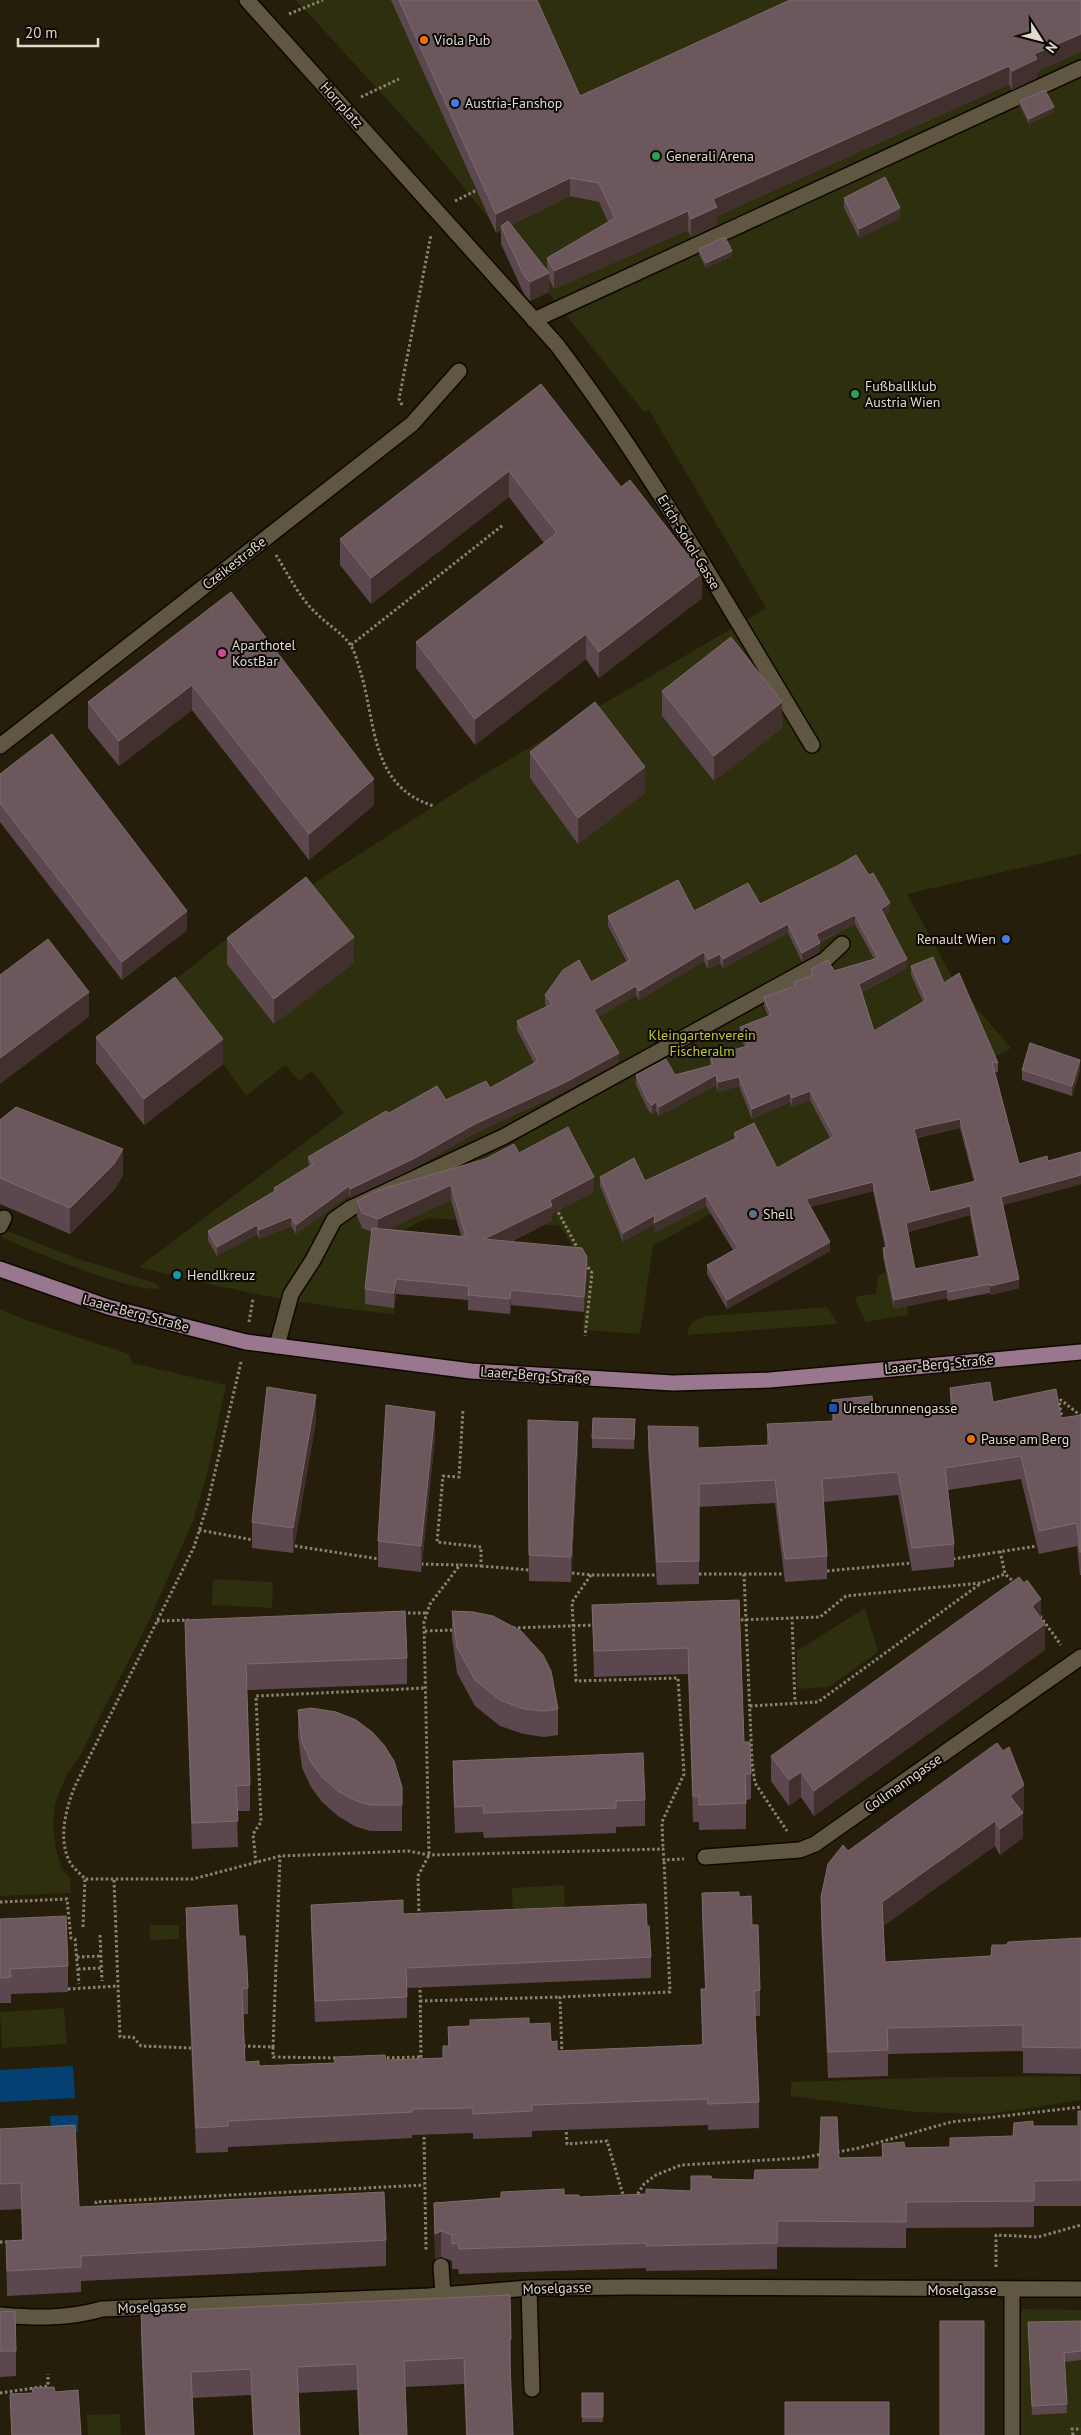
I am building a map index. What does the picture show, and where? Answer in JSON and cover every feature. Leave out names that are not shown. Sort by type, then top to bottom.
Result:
[{"type":"main road","name":"Laaer-Berg-Straße","points":[[0,1269],[108,1307],[246,1342],[471,1371],[673,1383],[770,1380],[1081,1352]]},
{"type":"street","name":"Horrplatz","points":[[247,0],[557,345]]},
{"type":"street","points":[[534,320],[1081,68]]},
{"type":"street","name":"Erich-Sokol-Gasse","points":[[557,345],[596,397],[653,483],[812,745]]},
{"type":"street","name":"Czeikestraße","points":[[0,746],[412,424],[459,371]]},
{"type":"street","points":[[277,1346],[291,1294],[313,1260],[334,1220],[351,1208],[505,1136],[825,960],[842,944]]},
{"type":"street","name":"Collmanngasse","points":[[705,1857],[800,1850],[829,1836],[1077,1660]]},
{"type":"street","points":[[441,2266],[443,2295]]},
{"type":"street","points":[[530,2288],[532,2390]]},
{"type":"street","name":"Moselgasse","points":[[0,2315],[34,2318],[78,2316],[102,2309],[443,2295],[530,2288],[1081,2289]]},
{"type":"street","points":[[1012,2290],[1012,2435]]},
{"type":"path","points":[[268,23],[323,0]]},
{"type":"path","points":[[342,105],[399,79]]},
{"type":"path","points":[[412,424],[399,399],[436,211]]},
{"type":"path","points":[[351,645],[503,525]]},
{"type":"path","points":[[265,539],[313,611],[351,645],[363,680],[378,751],[389,772],[400,787],[422,802],[434,806]]},
{"type":"path","points":[[554,1205],[592,1273],[585,1336]]},
{"type":"path","points":[[253,1299],[246,1342],[209,1497],[194,1546],[75,1786],[67,1807],[64,1828],[71,1864],[85,1879],[193,1879],[280,1856],[408,1851],[429,1854],[663,1850]]},
{"type":"path","points":[[1063,1427],[1059,1401],[1062,1400],[1081,1416]]},
{"type":"path","points":[[463,1409],[459,1477],[443,1476],[436,1542],[481,1547],[480,1566]]},
{"type":"path","points":[[199,1530],[253,1540]]},
{"type":"path","points":[[295,1546],[379,1559]]},
{"type":"path","points":[[953,1559],[1037,1546]]},
{"type":"path","points":[[1000,1551],[1005,1574],[1019,1588]]},
{"type":"path","points":[[827,1570],[911,1563]]},
{"type":"path","points":[[421,1564],[529,1570]]},
{"type":"path","points":[[419,1924],[418,1876],[429,1854],[425,1631],[427,1612],[430,1604],[460,1565]]},
{"type":"path","points":[[572,1573],[591,1575],[656,1575]]},
{"type":"path","points":[[699,1574],[784,1574]]},
{"type":"path","points":[[744,1574],[755,1783],[800,1850]]},
{"type":"path","points":[[750,1706],[818,1702],[981,1584],[1005,1574]]},
{"type":"path","points":[[420,2001],[670,1992],[662,1822],[684,1774],[678,1678],[576,1681],[572,1602],[591,1575]]},
{"type":"path","points":[[727,1620],[820,1616],[846,1596],[981,1584]]},
{"type":"path","points":[[1034,1609],[1077,1660]]},
{"type":"path","points":[[398,1613],[427,1612]]},
{"type":"path","points":[[792,1618],[795,1703]]},
{"type":"path","points":[[157,1621],[195,1620]]},
{"type":"path","points":[[503,1628],[601,1625]]},
{"type":"path","points":[[425,1631],[464,1629]]},
{"type":"path","points":[[256,1862],[253,1834],[261,1822],[256,1696],[426,1688]]},
{"type":"path","points":[[280,1856],[273,2057],[348,2058]]},
{"type":"path","points":[[664,1860],[705,1857]]},
{"type":"path","points":[[83,1927],[85,1879]]},
{"type":"path","points":[[114,1880],[120,2036],[133,2037],[141,2046],[191,2048]]},
{"type":"path","points":[[0,1902],[67,1900],[71,1938],[75,1939],[79,1984]]},
{"type":"path","points":[[100,1935],[102,1981]]},
{"type":"path","points":[[77,1957],[101,1956]]},
{"type":"path","points":[[78,1969],[101,1968]]},
{"type":"path","points":[[420,1982],[422,2067]]},
{"type":"path","points":[[68,1988],[118,1986]]},
{"type":"path","points":[[560,1997],[563,2056]]},
{"type":"path","points":[[243,2046],[273,2047]]},
{"type":"path","points":[[375,2058],[421,2057]]},
{"type":"path","points":[[632,2204],[644,2184],[667,2169],[681,2165],[801,2158],[859,2148],[951,2122],[1081,2107]]},
{"type":"path","points":[[566,2124],[567,2144],[607,2141],[625,2203]]},
{"type":"path","points":[[424,2127],[427,2257]]},
{"type":"path","points":[[96,2211],[96,2202],[424,2185]]},
{"type":"path","points":[[996,2265],[996,2235],[1038,2237],[1081,2226]]},
{"type":"path","points":[[0,2242],[15,2241]]},
{"type":"path","points":[[0,2393],[48,2386],[48,2374]]},
{"type":"path","points":[[1073,2435],[1072,2429],[1081,2429]]},
{"type":"green space","name":"Kleingartenverein Fischeralm","points":[[296,0],[1081,0],[1081,854],[907,894],[956,984],[1011,1048],[653,1246],[640,1334],[583,1330],[587,1272],[560,1226],[428,1218],[401,1231],[394,1314],[265,1296],[139,1267],[344,1113],[312,1071],[299,1081],[285,1065],[246,1096],[223,1064],[175,980],[221,943],[478,778],[766,608],[649,410],[644,412],[436,153]]},
{"type":"green space","points":[[5,1230],[76,1258],[155,1283],[160,1288],[148,1289],[130,1285],[82,1270],[1,1237]]},
{"type":"green space","points":[[886,1271],[907,1306],[908,1315],[866,1322],[855,1300],[858,1296],[876,1294],[878,1276]]},
{"type":"green space","points":[[827,1307],[838,1324],[688,1335],[689,1327],[693,1322],[707,1316]]},
{"type":"green space","points":[[0,1309],[26,1320],[129,1354],[132,1363],[226,1385],[208,1470],[194,1519],[149,1621],[81,1754],[66,1776],[55,1804],[53,1827],[56,1849],[61,1867],[70,1879],[71,1893],[0,1896]]},
{"type":"green space","points":[[213,1579],[273,1582],[272,1608],[212,1605]]},
{"type":"green space","points":[[865,1608],[878,1652],[829,1687],[797,1689],[797,1651]]},
{"type":"green space","points":[[564,1885],[565,1914],[513,1917],[512,1888]]},
{"type":"green space","points":[[149,1925],[179,1925],[179,1939],[150,1940]]},
{"type":"green space","points":[[64,2008],[67,2044],[2,2048],[0,2012]]},
{"type":"green space","points":[[1080,2076],[1081,2100],[989,2114],[915,2112],[791,2096],[791,2082],[949,2077]]},
{"type":"green space","points":[[1023,2309],[1081,2310],[1081,2435],[1019,2435],[1017,2319]]},
{"type":"green space","points":[[120,2414],[121,2435],[88,2435],[87,2415]]},
{"type":"water","points":[[73,2066],[75,2098],[0,2102],[0,2070]]},
{"type":"water","points":[[78,2115],[78,2132],[51,2133],[50,2116]]},
{"type":"building","name":"Generali Arena","points":[[399,0],[537,0],[580,96],[790,0],[1081,0],[1081,34],[1034,54],[1037,59],[1012,71],[1009,66],[713,199],[717,207],[691,219],[688,211],[554,271],[547,258],[615,218],[599,183],[570,178],[496,214]]},
{"type":"building","points":[[1045,90],[1054,107],[1029,119],[1020,101]]},
{"type":"building","points":[[885,177],[900,208],[859,229],[844,198]]},
{"type":"building","points":[[508,221],[549,273],[530,282],[524,276],[501,226]]},
{"type":"building","points":[[725,237],[732,251],[706,263],[699,249]]},
{"type":"building","points":[[541,384],[621,487],[630,480],[702,573],[599,652],[586,634],[475,719],[416,642],[557,533],[509,471],[371,578],[340,539]]},
{"type":"building","points":[[231,592],[374,779],[309,834],[192,685],[119,741],[88,702]]},
{"type":"building","points":[[731,637],[782,702],[714,756],[662,691]]},
{"type":"building","points":[[595,702],[645,767],[578,818],[530,752]]},
{"type":"building","points":[[52,734],[187,911],[122,962],[0,803],[0,774]]},
{"type":"building","points":[[856,855],[869,875],[873,873],[890,903],[881,909],[907,959],[859,984],[874,1031],[926,1000],[911,966],[933,957],[944,983],[959,973],[998,1063],[992,1062],[1019,1164],[1047,1156],[1048,1161],[1081,1152],[1081,1175],[1001,1197],[1019,1279],[990,1286],[990,1284],[948,1292],[947,1289],[894,1300],[883,1248],[887,1247],[873,1182],[806,1199],[830,1242],[727,1300],[707,1265],[738,1248],[706,1196],[654,1223],[655,1215],[623,1233],[600,1177],[634,1158],[645,1181],[737,1138],[734,1133],[754,1123],[777,1168],[834,1136],[810,1091],[792,1098],[790,1093],[752,1109],[739,1077],[718,1082],[716,1075],[659,1107],[656,1102],[652,1105],[648,1101],[636,1075],[666,1059],[675,1075],[713,1065],[710,1056],[748,1046],[740,1027],[771,1015],[764,997],[795,986],[794,982],[813,975],[811,969],[828,960],[834,971],[878,958],[855,915],[816,934],[820,943],[802,953],[788,924],[723,959],[720,954],[708,960],[704,952],[639,991],[636,986],[594,1010],[619,1053],[564,1083],[475,1124],[413,1159],[350,1189],[349,1186],[296,1225],[291,1217],[259,1230],[257,1225],[217,1247],[208,1231],[275,1191],[274,1188],[313,1164],[308,1157],[386,1111],[389,1113],[437,1086],[446,1100],[486,1081],[490,1088],[538,1061],[517,1021],[552,1004],[545,995],[563,970],[579,960],[591,982],[630,960],[608,916],[678,880],[694,911],[748,883],[760,904]],"holes":[[[960,1119],[976,1181],[930,1192],[914,1129]],[[970,1206],[980,1256],[915,1269],[906,1223]]]},
{"type":"building","points":[[306,877],[354,937],[274,999],[227,938]]},
{"type":"building","points":[[48,939],[89,992],[0,1058],[0,975]]},
{"type":"building","points":[[175,977],[223,1039],[144,1099],[96,1037]]},
{"type":"building","points":[[1030,1043],[1080,1060],[1072,1086],[1022,1070]]},
{"type":"building","points":[[16,1107],[123,1149],[114,1164],[70,1208],[0,1178],[0,1120]]},
{"type":"building","points":[[568,1127],[594,1177],[550,1200],[552,1206],[484,1239],[582,1248],[587,1257],[584,1297],[511,1290],[510,1299],[468,1295],[469,1286],[396,1279],[394,1293],[365,1289],[372,1228],[466,1237],[451,1185],[378,1219],[362,1213],[357,1201],[379,1190],[485,1159],[514,1144],[519,1153]]},
{"type":"building","points":[[990,1382],[993,1402],[1056,1389],[1061,1418],[1081,1415],[1081,1552],[1077,1523],[1039,1531],[1021,1456],[945,1468],[954,1544],[912,1548],[898,1472],[822,1479],[827,1556],[785,1559],[775,1480],[699,1484],[699,1561],[657,1562],[648,1426],[698,1427],[698,1448],[770,1445],[767,1424],[834,1421],[832,1400],[872,1396],[874,1416],[953,1408],[950,1388]]},
{"type":"building","points":[[267,1387],[316,1395],[293,1528],[252,1522]]},
{"type":"building","points":[[386,1405],[435,1412],[421,1546],[378,1541]]},
{"type":"building","points":[[593,1418],[635,1419],[634,1439],[592,1438]]},
{"type":"building","points":[[528,1420],[578,1422],[571,1557],[529,1555]]},
{"type":"building","points":[[1019,1577],[1024,1583],[1027,1580],[1041,1599],[1032,1606],[1045,1624],[814,1791],[801,1772],[789,1780],[771,1756]]},
{"type":"building","points":[[739,1600],[744,1742],[750,1742],[751,1774],[745,1774],[746,1803],[699,1805],[699,1796],[693,1796],[688,1648],[594,1651],[592,1605]]},
{"type":"building","points":[[405,1611],[407,1658],[246,1664],[250,1785],[236,1786],[238,1821],[192,1823],[185,1620]]},
{"type":"building","points":[[452,1611],[473,1612],[493,1616],[521,1631],[543,1655],[551,1671],[558,1709],[544,1711],[524,1709],[500,1700],[475,1680],[457,1647]]},
{"type":"building","points":[[311,1708],[336,1712],[356,1720],[372,1732],[384,1745],[394,1761],[402,1787],[402,1805],[370,1805],[354,1800],[338,1791],[322,1777],[311,1762],[302,1742],[298,1710]]},
{"type":"building","points":[[997,1743],[1003,1751],[1009,1747],[1024,1785],[1010,1796],[1023,1813],[1000,1829],[995,1821],[882,1902],[885,1962],[991,1956],[992,1945],[1007,1945],[1008,1942],[1081,1938],[1081,2048],[1023,2047],[1023,2025],[887,2028],[888,2050],[828,2052],[821,1897],[828,1864],[843,1845],[848,1851]]},
{"type":"building","points":[[643,1753],[645,1800],[616,1801],[616,1808],[484,1813],[483,1806],[455,1807],[453,1761]]},
{"type":"building","points":[[739,1892],[739,1897],[751,1896],[752,1925],[758,1925],[760,1990],[754,1991],[759,2102],[708,2104],[708,2099],[532,2105],[532,2111],[473,2114],[473,2108],[412,2109],[412,2112],[228,2121],[228,2126],[196,2128],[186,1908],[237,1905],[239,1936],[245,1936],[247,1968],[248,1988],[242,1989],[245,2062],[259,2061],[259,2066],[335,2063],[334,2057],[385,2055],[386,2060],[443,2058],[443,2046],[449,2046],[448,2027],[470,2026],[470,2020],[529,2018],[529,2024],[550,2023],[551,2042],[557,2041],[557,2051],[703,2044],[701,1989],[706,1989],[702,1893]]},
{"type":"building","points":[[403,1900],[403,1914],[646,1904],[651,1957],[406,1968],[407,1997],[315,2001],[311,1905]]},
{"type":"building","points":[[66,1916],[68,1966],[10,1969],[11,1977],[0,1978],[0,1919]]},
{"type":"building","points":[[1078,2111],[1081,2111],[1081,2180],[1034,2181],[1034,2201],[906,2202],[906,2222],[777,2221],[777,2243],[646,2246],[646,2243],[459,2249],[458,2243],[452,2244],[452,2235],[441,2231],[435,2234],[434,2203],[501,2198],[501,2192],[564,2189],[564,2195],[579,2195],[579,2197],[646,2194],[646,2189],[691,2191],[691,2176],[711,2176],[712,2179],[754,2180],[755,2170],[819,2169],[821,2117],[837,2117],[839,2158],[883,2157],[882,2144],[904,2142],[905,2148],[950,2147],[950,2138],[1013,2136],[1014,2123],[1033,2121],[1033,2126],[1078,2126]]},
{"type":"building","points":[[75,2125],[79,2207],[384,2192],[386,2240],[81,2256],[81,2267],[7,2271],[6,2241],[23,2240],[21,2183],[0,2184],[0,2129]]},
{"type":"building","points":[[510,2295],[511,2339],[509,2340],[513,2435],[467,2435],[464,2358],[404,2361],[407,2435],[360,2435],[357,2364],[297,2367],[300,2435],[254,2435],[251,2369],[191,2372],[194,2435],[146,2435],[141,2312]]},
{"type":"building","points":[[15,2311],[16,2351],[0,2351],[0,2312]]},
{"type":"building","points":[[940,2321],[984,2321],[984,2435],[940,2435]]},
{"type":"building","points":[[1081,2321],[1081,2351],[1064,2353],[1067,2404],[1032,2406],[1028,2322]]},
{"type":"building","points":[[54,2387],[55,2392],[78,2390],[81,2435],[12,2435],[10,2394],[33,2393],[32,2388]]},
{"type":"building","points":[[582,2393],[603,2393],[603,2417],[582,2417]]},
{"type":"building","points":[[785,2402],[889,2402],[889,2435],[785,2435]]},
{"type":"place","name":"Viola Pub","points":[[424,40]]},
{"type":"place","name":"Austria-Fanshop","points":[[455,103]]},
{"type":"place","name":"Generali Arena","points":[[656,156]]},
{"type":"place","name":"Fußballklub Austria Wien","points":[[855,394]]},
{"type":"place","name":"Aparthotel KostBar","points":[[222,653]]},
{"type":"place","name":"Renault Wien","points":[[1006,939]]},
{"type":"place","name":"Shell","points":[[753,1214]]},
{"type":"place","name":"Hendlkreuz","points":[[177,1275]]},
{"type":"place","name":"Urselbrunnengasse","points":[[833,1408]]},
{"type":"place","name":"Pause am Berg","points":[[971,1439]]}]
